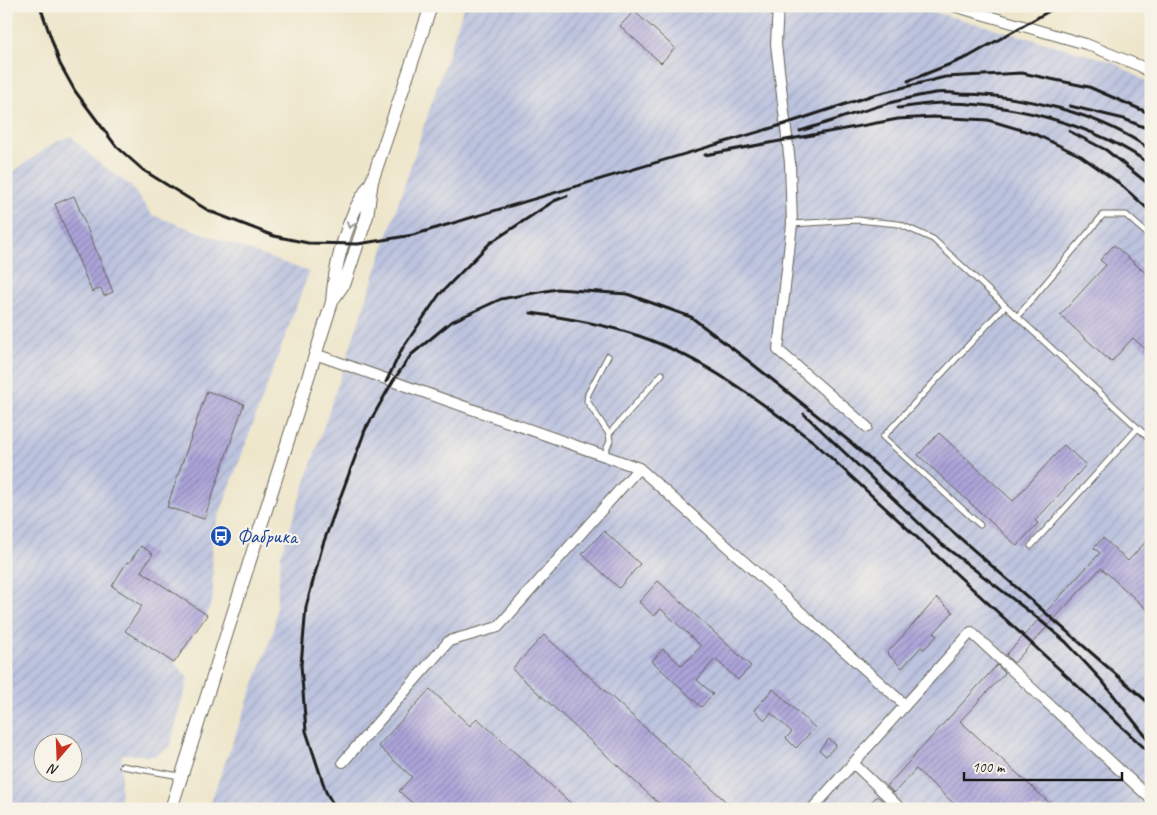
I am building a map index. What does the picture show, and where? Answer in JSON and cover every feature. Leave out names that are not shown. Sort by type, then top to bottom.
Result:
[{"type":"street","points":[[171,809],[332,302],[334,278],[344,243],[355,211],[372,182],[431,6]]},
{"type":"street","points":[[778,6],[776,44],[790,163],[792,224],[778,350],[867,427]]},
{"type":"street","points":[[953,6],[1086,44],[1140,66],[1151,74]]},
{"type":"street","points":[[315,354],[639,468],[905,705]]},
{"type":"street","points":[[343,762],[449,642],[498,627],[639,468]]},
{"type":"street","points":[[812,809],[971,632],[1151,799]]},
{"type":"street","points":[[853,764],[901,809]]},
{"type":"lane","points":[[1017,317],[1103,215],[1126,214],[1151,237]]},
{"type":"lane","points":[[792,224],[857,220],[899,224],[932,239],[1151,440]]},
{"type":"lane","points":[[980,526],[883,437],[1006,306]]},
{"type":"lane","points":[[604,455],[610,441],[610,434],[587,401],[588,394],[608,356]]},
{"type":"lane","points":[[610,434],[662,374]]},
{"type":"lane","points":[[1031,546],[1138,428]]},
{"type":"lane","points":[[122,766],[180,776]]},
{"type":"shaded area","points":[[464,6],[913,6],[1111,61],[1151,84],[1151,809],[208,809],[274,630],[281,555]]},
{"type":"shaded area","points":[[71,136],[94,159],[131,186],[152,215],[309,272],[212,535],[213,597],[207,615],[175,663],[188,678],[170,747],[153,756],[122,754],[120,809],[6,809],[6,177],[54,143]]},
{"type":"building","points":[[634,11],[675,48],[661,63],[620,26]]},
{"type":"building","points":[[74,196],[113,292],[104,296],[101,288],[92,292],[55,204]]},
{"type":"building","points":[[1114,245],[1151,278],[1151,354],[1133,338],[1111,362],[1060,315],[1106,265],[1100,260]]},
{"type":"building","points":[[207,391],[244,404],[204,519],[167,507]]},
{"type":"building","points":[[939,433],[1013,501],[1064,445],[1086,465],[1035,521],[1038,523],[1017,546],[918,455]]},
{"type":"building","points":[[604,531],[640,564],[619,588],[582,554]]},
{"type":"building","points":[[1151,536],[1151,613],[1101,568],[1014,663],[1006,655],[1100,553],[1094,548],[1103,538],[1128,561]]},
{"type":"building","points":[[141,546],[153,554],[141,571],[207,615],[174,663],[125,631],[142,606],[112,586],[127,562],[129,563]]},
{"type":"building","points":[[658,581],[751,666],[738,680],[715,659],[697,680],[713,694],[701,707],[652,661],[663,649],[682,666],[701,646],[661,609],[654,616],[639,602]]},
{"type":"building","points":[[937,598],[953,612],[934,633],[937,636],[924,649],[921,647],[902,668],[887,653]]},
{"type":"building","points":[[544,635],[734,809],[665,809],[512,669]]},
{"type":"building","points":[[997,665],[1005,673],[960,721],[1056,809],[960,809],[916,769],[894,793],[887,786]]},
{"type":"building","points":[[430,689],[470,726],[477,718],[577,809],[419,809],[399,791],[412,777],[378,746]]},
{"type":"building","points":[[773,689],[815,728],[796,748],[786,738],[792,732],[771,713],[765,720],[754,710]]},
{"type":"building","points":[[829,739],[836,745],[826,756],[819,750]]},
{"type":"building","points":[[877,796],[885,803],[880,809],[865,809]]},
{"type":"railway","points":[[40,6],[60,64],[75,91],[116,146],[143,170],[209,211],[274,236],[308,243],[358,244],[413,235],[785,124],[873,95],[945,77],[1022,73],[1089,87],[1151,114]]},
{"type":"railway","points":[[908,81],[968,57],[1058,6]]},
{"type":"railway","points":[[800,131],[918,96],[935,93],[985,95],[1035,102],[1085,116],[1130,137],[1151,150]]},
{"type":"railway","points":[[898,108],[944,103],[970,104],[1025,112],[1052,119],[1105,138],[1151,165]]},
{"type":"railway","points":[[1070,106],[1124,119],[1151,130]]},
{"type":"railway","points":[[705,155],[898,119],[933,117],[988,120],[1035,134],[1081,156],[1119,183],[1151,212]]},
{"type":"railway","points":[[1069,131],[1106,150],[1151,186]]},
{"type":"railway","points":[[386,382],[402,349],[439,295],[490,243],[554,201],[567,196]]},
{"type":"railway","points":[[364,432],[393,381],[411,355],[451,322],[501,299],[557,289],[627,294],[691,317],[750,362],[849,441],[1151,705]]},
{"type":"railway","points":[[531,313],[613,328],[663,345],[709,369],[753,397],[815,443],[1151,754]]},
{"type":"railway","points":[[804,414],[940,543],[1066,642],[1103,682],[1151,743]]},
{"type":"railway","points":[[336,809],[326,792],[306,731],[301,665],[306,607],[323,544],[367,425]]},
{"type":"place","name":"Фабрика","points":[[221,536]]}]
